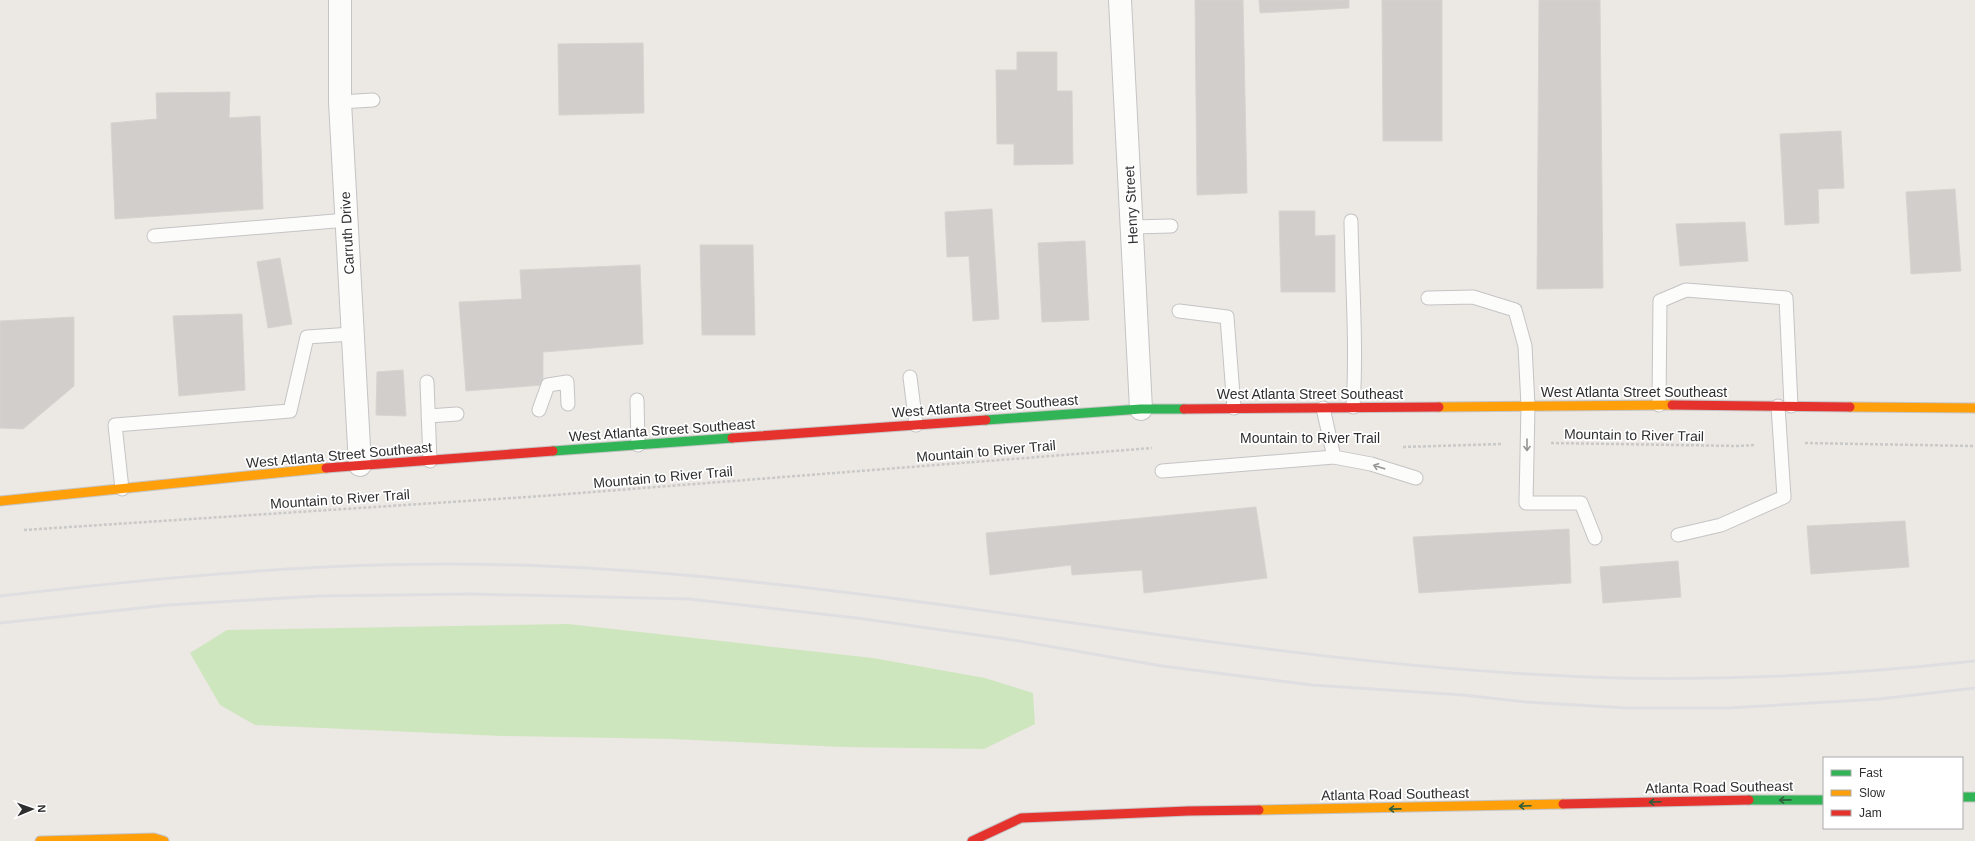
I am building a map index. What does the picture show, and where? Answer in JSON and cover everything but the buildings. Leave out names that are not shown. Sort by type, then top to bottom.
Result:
[{"type":"street","name":"Carruth Drive","points":[[340,0],[340,102],[360,466]]},
{"type":"street","name":"Henry Street","points":[[1120,0],[1141,409]]},
{"type":"street","name":"West Atlanta Street Southeast","points":[[0,500],[360,466],[1141,409],[1659,405],[1975,408]]},
{"type":"street","points":[[1963,797],[1975,797]]},
{"type":"street","name":"Atlanta Road Southeast","points":[[972,841],[1021,818],[1188,811],[1430,808],[1674,801],[1823,800]]},
{"type":"street","points":[[40,841],[154,838],[164,841]]},
{"type":"lane","points":[[340,102],[373,100]]},
{"type":"lane","points":[[154,236],[347,220]]},
{"type":"lane","points":[[1352,221],[1352,287],[1356,362],[1354,407]]},
{"type":"lane","points":[[1132,227],[1171,226]]},
{"type":"lane","points":[[1659,405],[1660,301],[1686,290],[1786,298],[1785,406],[1782,442],[1784,497],[1721,525],[1678,535]]},
{"type":"lane","points":[[1428,298],[1473,297],[1515,310],[1525,346],[1528,406],[1526,503],[1581,503],[1595,538]]},
{"type":"lane","points":[[1179,311],[1227,317],[1234,408]]},
{"type":"lane","points":[[122,489],[115,425],[290,410],[306,337],[352,334]]},
{"type":"lane","points":[[910,377],[916,426]]},
{"type":"lane","points":[[427,382],[430,461]]},
{"type":"lane","points":[[539,410],[548,385],[567,382],[568,404]]},
{"type":"lane","points":[[637,400],[638,446]]},
{"type":"lane","points":[[1323,408],[1334,457]]},
{"type":"lane","points":[[428,416],[457,414]]},
{"type":"lane","points":[[1162,471],[1334,457],[1371,464],[1416,478]]},
{"type":"path","name":"Mountain to River Trail","points":[[1396,447],[1527,443],[1738,446],[1782,442],[1975,446]]},
{"type":"path","name":"Mountain to River Trail","points":[[16,530],[542,496],[1157,447]]},
{"type":"green space","points":[[568,624],[873,658],[985,678],[1033,693],[1035,724],[984,749],[843,747],[672,739],[502,736],[255,725],[220,705],[190,653],[227,630]]},
{"type":"railway","points":[[0,596],[167,578],[279,570],[391,565],[517,565],[587,568],[726,579],[834,591],[1263,649],[1479,671],[1587,677],[1684,679],[1830,674],[1975,661]]},
{"type":"railway","points":[[0,623],[168,605],[319,596],[471,594],[689,599],[857,618],[1013,640],[1162,666],[1312,685],[1463,695],[1526,702],[1627,708],[1728,708],[1879,699],[1975,688]]},
{"type":"traffic: fast","points":[[986,420],[1141,409],[1184,409]]},
{"type":"traffic: fast","points":[[553,451],[732,438]]},
{"type":"traffic: fast","points":[[1963,797],[1975,797]]},
{"type":"traffic: fast","points":[[1749,800],[1823,800]]},
{"type":"traffic: slow","points":[[1439,407],[1672,405]]},
{"type":"traffic: slow","points":[[1850,407],[1975,408]]},
{"type":"traffic: slow","points":[[0,501],[326,468]]},
{"type":"traffic: slow","points":[[1259,810],[1563,804]]},
{"type":"traffic: slow","points":[[40,841],[154,838],[164,841]]},
{"type":"traffic: jam","points":[[1672,405],[1850,407]]},
{"type":"traffic: jam","points":[[1184,409],[1439,407]]},
{"type":"traffic: jam","points":[[732,438],[986,420]]},
{"type":"traffic: jam","points":[[326,468],[553,451]]},
{"type":"traffic: jam","points":[[1563,804],[1749,800]]},
{"type":"traffic: jam","points":[[972,841],[1021,818],[1188,811],[1259,810]]}]
